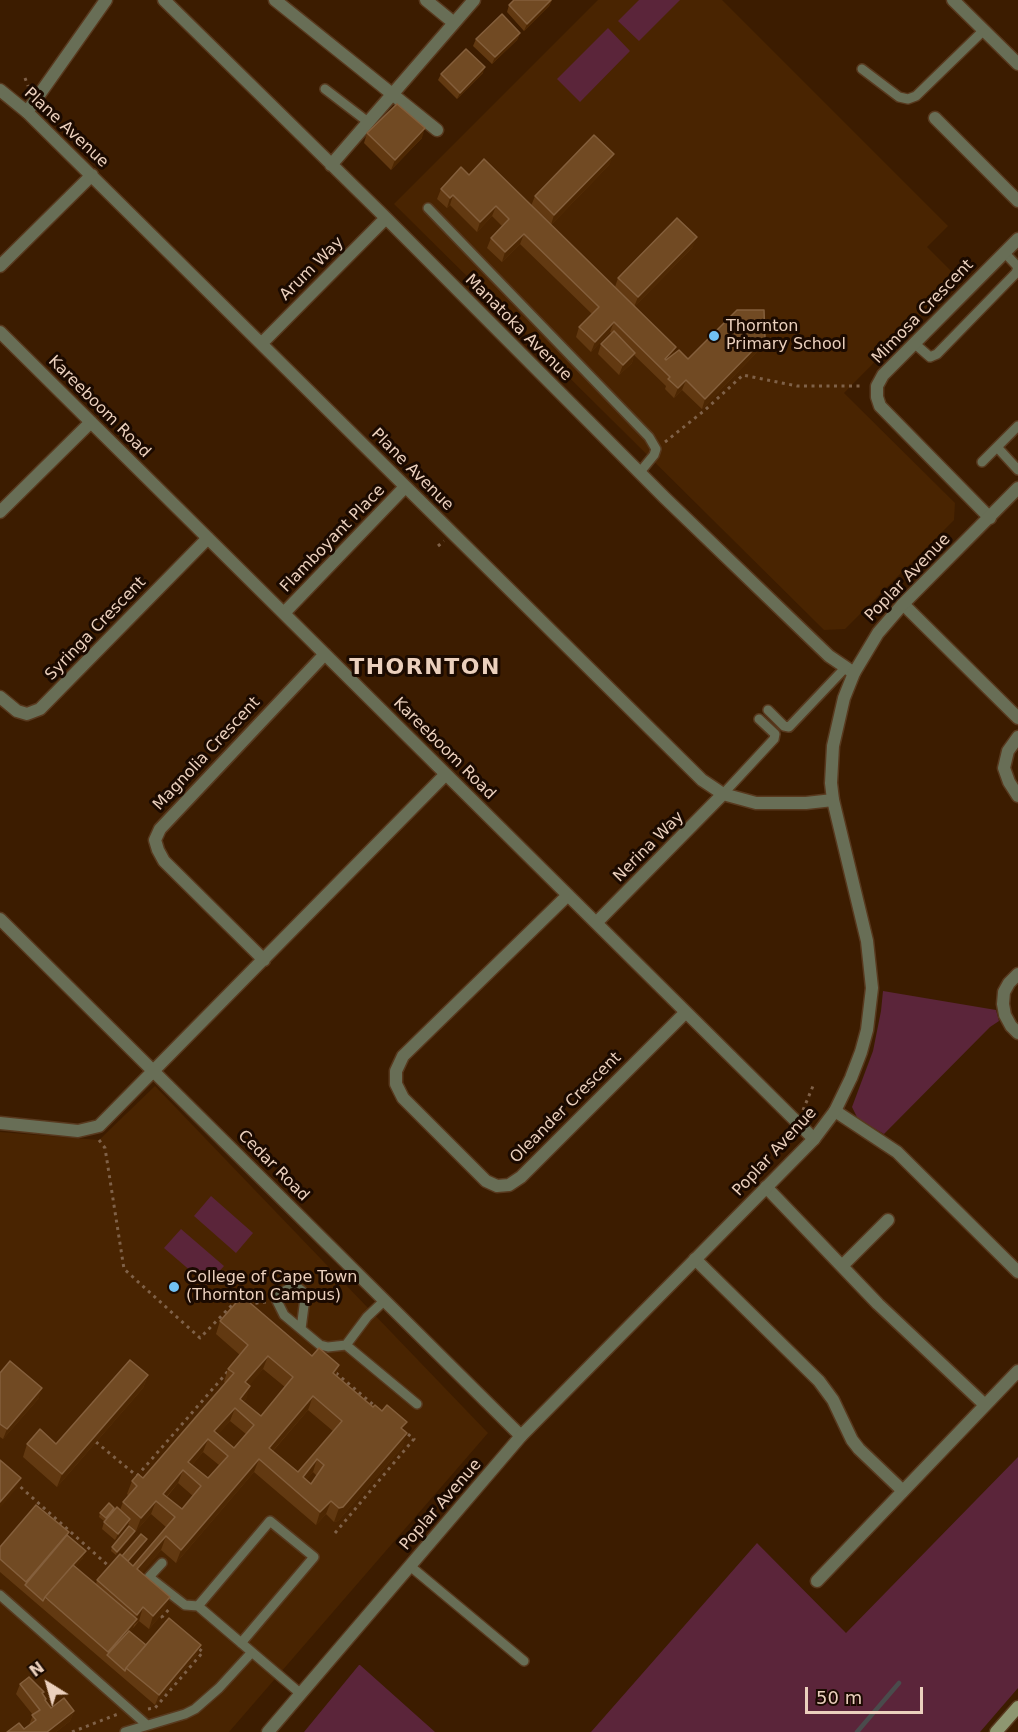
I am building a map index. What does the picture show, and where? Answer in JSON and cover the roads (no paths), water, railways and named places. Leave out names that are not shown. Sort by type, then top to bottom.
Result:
[{"type":"main road","points":[[996,1732],[1018,1707]]},
{"type":"street","points":[[27,112],[106,0]]},
{"type":"street","name":"Manatoka Avenue","points":[[164,0],[640,472],[829,656],[850,671]]},
{"type":"street","points":[[275,0],[437,130]]},
{"type":"street","points":[[426,0],[454,23]]},
{"type":"street","points":[[332,165],[474,0]]},
{"type":"street","points":[[953,0],[1018,64]]},
{"type":"street","name":"Plane Avenue","points":[[0,90],[27,112],[92,175],[702,780],[723,794],[756,803],[806,803],[833,800]]},
{"type":"street","points":[[934,118],[1018,201]]},
{"type":"street","points":[[0,266],[92,175]]},
{"type":"street","name":"Arum Way","points":[[262,343],[386,218]]},
{"type":"street","name":"Mimosa Crescent","points":[[990,518],[880,406],[877,386],[883,375],[1018,239]]},
{"type":"street","name":"Kareeboom Road","points":[[0,332],[814,1139]]},
{"type":"street","points":[[0,512],[91,422]]},
{"type":"street","name":"Flamboyant Place","points":[[284,613],[405,487]]},
{"type":"street","name":"Poplar Avenue","points":[[268,1732],[521,1436],[814,1139],[835,1111],[861,1052],[867,1030],[872,988],[867,941],[833,800],[831,768],[836,730],[850,671],[903,604],[1018,488]]},
{"type":"street","name":"Syringa Crescent","points":[[0,697],[17,711],[27,714],[40,709],[208,538]]},
{"type":"street","points":[[903,604],[1018,718]]},
{"type":"street","name":"Magnolia Crescent","points":[[264,960],[164,861],[155,840],[160,829],[325,654]]},
{"type":"street","points":[[1018,737],[1008,751],[1004,768],[1009,782],[1018,795]]},
{"type":"street","points":[[0,1123],[78,1131],[91,1129],[106,1120],[446,774]]},
{"type":"street","name":"Nerina Way","points":[[596,923],[723,794]]},
{"type":"street","name":"Oleander Crescent","points":[[567,895],[403,1056],[396,1071],[396,1084],[403,1098],[486,1181],[497,1186],[509,1185],[521,1177],[686,1012]]},
{"type":"street","name":"Cedar Road","points":[[0,919],[521,1436]]},
{"type":"street","points":[[1018,974],[1004,992],[1003,1004],[1005,1015],[1018,1033]]},
{"type":"street","points":[[835,1111],[897,1152],[1018,1272]]},
{"type":"street","points":[[766,1187],[878,1304],[986,1405]]},
{"type":"street","points":[[842,1266],[888,1220]]},
{"type":"street","points":[[695,1259],[819,1381],[839,1409],[852,1440],[867,1458],[903,1491]]},
{"type":"street","points":[[817,1581],[1018,1371]]},
{"type":"lane","points":[[862,69],[899,97],[908,99],[916,96],[984,30]]},
{"type":"lane","points":[[325,89],[368,122]]},
{"type":"lane","points":[[428,208],[649,437],[656,449],[640,472]]},
{"type":"lane","points":[[914,343],[930,357],[937,354],[1016,273],[1018,267],[1004,252]]},
{"type":"lane","points":[[982,462],[1018,426]]},
{"type":"lane","points":[[997,447],[1018,470]]},
{"type":"lane","points":[[768,710],[784,726],[789,727],[850,671]]},
{"type":"lane","points":[[723,794],[774,739],[775,735],[759,718]]},
{"type":"lane","points":[[301,1329],[305,1305],[302,1291],[297,1287],[285,1290],[279,1294],[277,1301],[284,1316],[320,1345],[328,1347],[346,1344],[367,1317],[385,1300]]},
{"type":"lane","points":[[346,1344],[417,1404]]},
{"type":"lane","points":[[198,1606],[270,1521],[314,1557],[241,1643]]},
{"type":"lane","points":[[162,1563],[149,1577],[184,1605],[198,1606],[301,1694]]},
{"type":"lane","points":[[410,1566],[524,1661]]},
{"type":"lane","points":[[0,1595],[147,1725]]},
{"type":"lane","points":[[125,1732],[185,1714],[204,1703],[252,1652]]},
{"type":"waterway","points":[[857,1732],[899,1683]]},
{"type":"place","name":"Thornton Primary School","points":[[714,336]]},
{"type":"place","name":"College of Cape Town (Thornton Campus)","points":[[174,1287]]},
{"type":"district","name":"THORNTON","points":[[425,668]]}]
